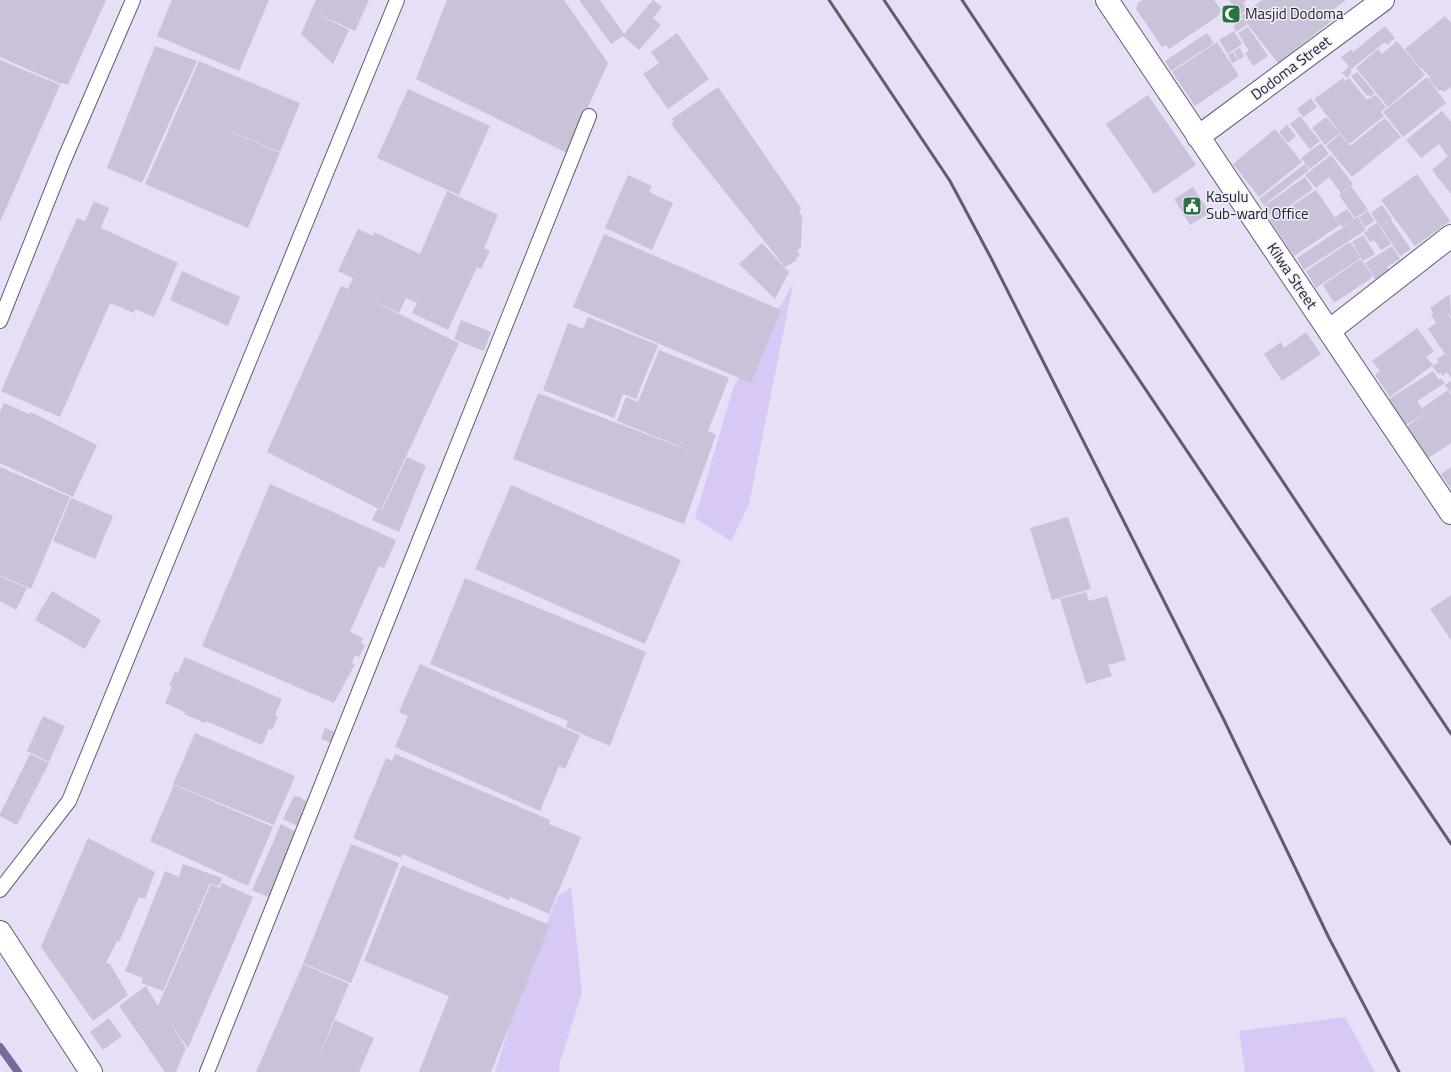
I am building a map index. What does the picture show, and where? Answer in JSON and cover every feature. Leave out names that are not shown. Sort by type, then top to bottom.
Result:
[{"type":"street","name":"Kilwa Street","points":[[1107,0],[1451,513]]},
{"type":"street","name":"Dodoma Street","points":[[1198,137],[1383,0]]},
{"type":"street","points":[[1329,331],[1451,236]]},
{"type":"street","points":[[0,932],[91,1072]]},
{"type":"lane","points":[[0,321],[64,160],[133,0]]},
{"type":"lane","points":[[0,890],[69,801],[397,0]]},
{"type":"lane","points":[[207,1072],[589,116]]},
{"type":"shaded area","points":[[793,284],[749,504],[731,541],[695,518],[733,388]]},
{"type":"shaded area","points":[[571,887],[582,993],[560,1062],[559,1072],[495,1072],[522,987],[558,896]]},
{"type":"shaded area","points":[[1345,1017],[1375,1072],[1245,1072],[1239,1031]]},
{"type":"building","points":[[0,0],[106,0],[68,85],[61,84],[0,57]]},
{"type":"building","points":[[172,0],[269,0],[239,71],[157,36]]},
{"type":"building","points":[[316,0],[369,0],[355,31],[311,11]]},
{"type":"building","points":[[447,0],[564,0],[608,63],[567,153],[416,79]]},
{"type":"building","points":[[579,0],[600,0],[624,34],[653,0],[662,7],[653,18],[661,25],[639,50],[623,36],[611,44]]},
{"type":"building","points":[[1143,0],[1214,0],[1221,10],[1218,16],[1169,49],[1166,45],[1162,47],[1136,9],[1138,3]]},
{"type":"building","points":[[1229,0],[1247,0],[1243,3],[1248,9],[1240,15]]},
{"type":"building","points":[[1262,0],[1346,0],[1329,13],[1334,19],[1278,63],[1241,16]]},
{"type":"building","points":[[1234,9],[1237,14],[1227,21],[1224,16]]},
{"type":"building","points":[[311,11],[349,30],[333,64],[301,34]]},
{"type":"building","points":[[1239,14],[1242,18],[1232,24],[1229,21]]},
{"type":"building","points":[[1445,16],[1451,23],[1451,87],[1444,92],[1441,90],[1439,91],[1429,79],[1430,77],[1422,68],[1420,68],[1405,49]]},
{"type":"building","points":[[1243,19],[1247,25],[1236,32],[1233,26]]},
{"type":"building","points":[[1385,26],[1395,38],[1387,45],[1385,42],[1350,70],[1352,72],[1347,78],[1342,73],[1349,67],[1341,57],[1351,50],[1353,52]]},
{"type":"building","points":[[1248,27],[1268,56],[1253,66],[1245,53],[1249,51],[1238,33]]},
{"type":"building","points":[[1234,31],[1242,44],[1228,54],[1219,40]]},
{"type":"building","points":[[677,33],[709,79],[668,109],[643,74],[659,63],[651,52]]},
{"type":"building","points":[[1207,33],[1214,43],[1171,71],[1165,61]]},
{"type":"building","points":[[1397,41],[1425,75],[1388,107],[1356,68],[1378,49],[1382,54]]},
{"type":"building","points":[[1217,42],[1239,76],[1195,106],[1172,72]]},
{"type":"building","points":[[155,46],[197,61],[142,183],[107,168]]},
{"type":"building","points":[[1240,48],[1244,56],[1239,60],[1234,51]]},
{"type":"building","points":[[1233,52],[1238,60],[1232,63],[1228,55]]},
{"type":"building","points":[[0,60],[60,85],[0,222]]},
{"type":"building","points":[[199,61],[300,103],[280,152],[196,117],[280,153],[248,228],[145,184]]},
{"type":"building","points":[[1357,72],[1375,93],[1371,97],[1369,95],[1367,96],[1351,76]]},
{"type":"building","points":[[1427,77],[1446,103],[1403,137],[1383,112]]},
{"type":"building","points":[[1343,78],[1345,81],[1349,78],[1367,100],[1376,95],[1386,107],[1381,112],[1384,116],[1349,144],[1314,99]]},
{"type":"building","points":[[718,87],[801,208],[799,212],[802,216],[801,247],[797,251],[800,255],[796,258],[797,260],[785,267],[671,124],[674,122],[672,119]]},
{"type":"building","points":[[408,89],[490,126],[459,195],[377,158]]},
{"type":"building","points":[[1148,95],[1196,165],[1154,194],[1106,124]]},
{"type":"building","points":[[1311,98],[1317,107],[1303,117],[1297,109]]},
{"type":"building","points":[[1442,111],[1451,122],[1451,194],[1432,170],[1448,156],[1439,144],[1421,158],[1406,140]]},
{"type":"building","points":[[1300,116],[1320,141],[1310,149],[1290,124]]},
{"type":"building","points":[[1326,117],[1340,133],[1325,145],[1312,128]]},
{"type":"building","points":[[1385,118],[1401,137],[1352,177],[1326,146],[1340,134],[1350,146]]},
{"type":"building","points":[[1287,125],[1296,136],[1288,143],[1279,132]]},
{"type":"building","points":[[1275,129],[1302,162],[1259,197],[1233,164]]},
{"type":"building","points":[[1321,143],[1329,154],[1310,169],[1301,158]]},
{"type":"building","points":[[1331,155],[1353,184],[1341,193],[1329,177],[1316,188],[1305,175]]},
{"type":"building","points":[[1305,164],[1309,170],[1264,205],[1259,199]]},
{"type":"building","points":[[1417,174],[1450,221],[1415,246],[1381,200]]},
{"type":"building","points":[[628,175],[652,186],[649,192],[673,203],[652,250],[605,228]]},
{"type":"building","points":[[1305,177],[1313,189],[1273,218],[1264,206]]},
{"type":"building","points":[[1351,186],[1368,210],[1355,218],[1339,195]]},
{"type":"building","name":"Kasulu Sub-ward Office","points":[[1193,187],[1210,213],[1190,225],[1174,199]]},
{"type":"building","points":[[1316,190],[1340,225],[1294,256],[1270,220]]},
{"type":"building","points":[[447,191],[498,215],[484,248],[490,251],[481,269],[477,267],[448,330],[412,313],[417,303],[406,298],[399,313],[364,297],[459,343],[381,510],[267,452],[341,286],[348,289],[353,278],[338,271],[358,229],[373,236],[374,232],[420,254]]},
{"type":"building","points":[[94,201],[109,208],[101,228],[178,263],[154,317],[135,309],[134,313],[110,303],[60,417],[1,391],[77,218],[85,221]]},
{"type":"building","points":[[1382,205],[1392,219],[1380,227],[1371,213]]},
{"type":"building","points":[[1347,209],[1354,219],[1342,227],[1335,217]]},
{"type":"building","points":[[1368,211],[1374,221],[1365,227],[1359,217]]},
{"type":"building","points":[[1358,217],[1366,230],[1304,270],[1297,258]]},
{"type":"building","points":[[1391,220],[1411,249],[1400,256],[1381,227]]},
{"type":"building","points":[[1377,223],[1391,244],[1381,250],[1374,240],[1370,242],[1364,233],[1369,230],[1367,229]]},
{"type":"building","points":[[604,234],[781,310],[751,383],[573,307]]},
{"type":"building","points":[[1363,235],[1375,254],[1363,261],[1352,242]]},
{"type":"building","points":[[1350,242],[1361,258],[1316,288],[1306,271]]},
{"type":"building","points":[[762,243],[789,272],[775,299],[739,264]]},
{"type":"building","points":[[1392,246],[1400,259],[1387,267],[1391,273],[1377,282],[1365,263]]},
{"type":"building","points":[[1361,259],[1373,277],[1334,303],[1323,285]]},
{"type":"building","points":[[182,271],[240,297],[228,326],[170,300]]},
{"type":"building","points":[[1450,294],[1451,317],[1445,310],[1451,319],[1451,378],[1447,372],[1443,376],[1440,373],[1438,374],[1432,366],[1439,362],[1437,359],[1445,354],[1428,329],[1436,323],[1431,315],[1433,313],[1430,308]]},
{"type":"building","points":[[588,317],[658,345],[636,399],[623,394],[614,418],[543,390],[568,323],[583,329]]},
{"type":"building","points":[[461,320],[491,332],[484,351],[454,339]]},
{"type":"building","points":[[1417,328],[1434,351],[1426,357],[1433,365],[1390,397],[1375,375],[1380,371],[1372,361]]},
{"type":"building","points":[[1306,332],[1321,354],[1282,381],[1264,354],[1281,342],[1284,348]]},
{"type":"building","points":[[659,350],[729,378],[708,431],[716,435],[684,524],[513,459],[538,393],[701,455],[617,421],[626,397],[638,402]]},
{"type":"building","points":[[1433,371],[1439,380],[1441,378],[1445,383],[1417,401],[1422,408],[1448,390],[1451,395],[1451,443],[1427,459],[1405,428],[1425,413],[1403,427],[1386,401]]},
{"type":"building","points":[[1451,381],[1451,393],[1445,385]]},
{"type":"building","points":[[4,403],[29,414],[31,412],[97,445],[73,497],[0,463],[0,411]]},
{"type":"building","points":[[407,457],[426,466],[399,532],[372,520],[377,509],[384,511],[382,510]]},
{"type":"building","points":[[0,467],[70,497],[31,589],[0,575]]},
{"type":"building","points":[[1451,467],[1451,489],[1441,474]]},
{"type":"building","points":[[270,484],[396,540],[384,568],[379,566],[350,632],[363,638],[361,643],[365,645],[359,657],[355,655],[352,663],[355,664],[334,703],[202,646]]},
{"type":"building","points":[[511,485],[681,560],[645,644],[475,569]]},
{"type":"building","points":[[71,498],[113,516],[95,559],[53,541]]},
{"type":"building","points":[[1068,517],[1091,589],[1052,600],[1030,528]]},
{"type":"building","points":[[0,576],[27,588],[16,610],[0,601]]},
{"type":"building","points":[[465,578],[646,652],[610,746],[566,727],[568,721],[430,664]]},
{"type":"building","points":[[52,591],[101,620],[85,649],[35,620]]},
{"type":"building","points":[[1086,592],[1089,601],[1107,596],[1126,660],[1108,665],[1112,676],[1086,684],[1060,599]]},
{"type":"building","points":[[1451,595],[1451,640],[1430,609]]},
{"type":"building","points":[[185,657],[282,699],[275,715],[278,716],[272,730],[269,729],[262,745],[206,721],[205,723],[184,714],[185,712],[165,703],[172,687],[169,686],[175,672],[178,673]]},
{"type":"building","points":[[420,664],[580,735],[565,769],[559,766],[540,811],[395,747],[408,716],[399,712]]},
{"type":"building","points":[[43,716],[65,726],[49,762],[27,751]]},
{"type":"building","points":[[325,728],[335,732],[331,743],[321,739]]},
{"type":"building","points":[[195,733],[295,776],[274,825],[173,784]]},
{"type":"building","points":[[30,754],[49,763],[17,825],[0,816],[0,814]]},
{"type":"building","points":[[395,754],[550,820],[549,824],[581,837],[549,914],[510,897],[509,900],[402,854],[401,858],[353,838],[386,758],[392,761]]},
{"type":"building","points":[[174,785],[273,827],[248,886],[150,841]]},
{"type":"building","points":[[294,796],[298,796],[312,805],[301,828],[283,819]]},
{"type":"building","points":[[281,824],[298,833],[270,898],[252,890]]},
{"type":"building","points":[[88,838],[155,872],[145,899],[139,897],[119,942],[117,941],[106,963],[110,964],[128,995],[93,1021],[41,947]]},
{"type":"building","points":[[351,844],[399,863],[351,983],[303,963]]},
{"type":"building","points":[[183,864],[222,878],[219,886],[210,883],[163,991],[141,983],[143,978],[125,971],[165,871],[179,877]]},
{"type":"building","points":[[402,865],[550,925],[491,1072],[419,1072],[449,996],[364,961]]},
{"type":"building","points":[[222,883],[253,897],[188,1048],[169,1021],[186,1048],[176,1072],[165,1072],[119,1006],[146,986],[158,1006],[211,884],[220,888]]},
{"type":"building","points":[[303,964],[349,984],[312,1072],[256,1072]]},
{"type":"building","points":[[109,1018],[122,1036],[103,1050],[90,1032]]},
{"type":"building","points":[[335,1020],[374,1038],[359,1072],[312,1072]]},
{"type":"waterway","points":[[0,1047],[18,1072]]},
{"type":"railway","points":[[829,0],[950,181],[991,258],[1223,718],[1329,938],[1399,1072]]},
{"type":"railway","points":[[884,0],[1451,844]]},
{"type":"railway","points":[[962,0],[1451,734]]},
{"type":"place","name":"Masjid Dodoma","points":[[1231,14]]},
{"type":"place","name":"Kasulu Sub-ward Office","points":[[1192,206]]}]
